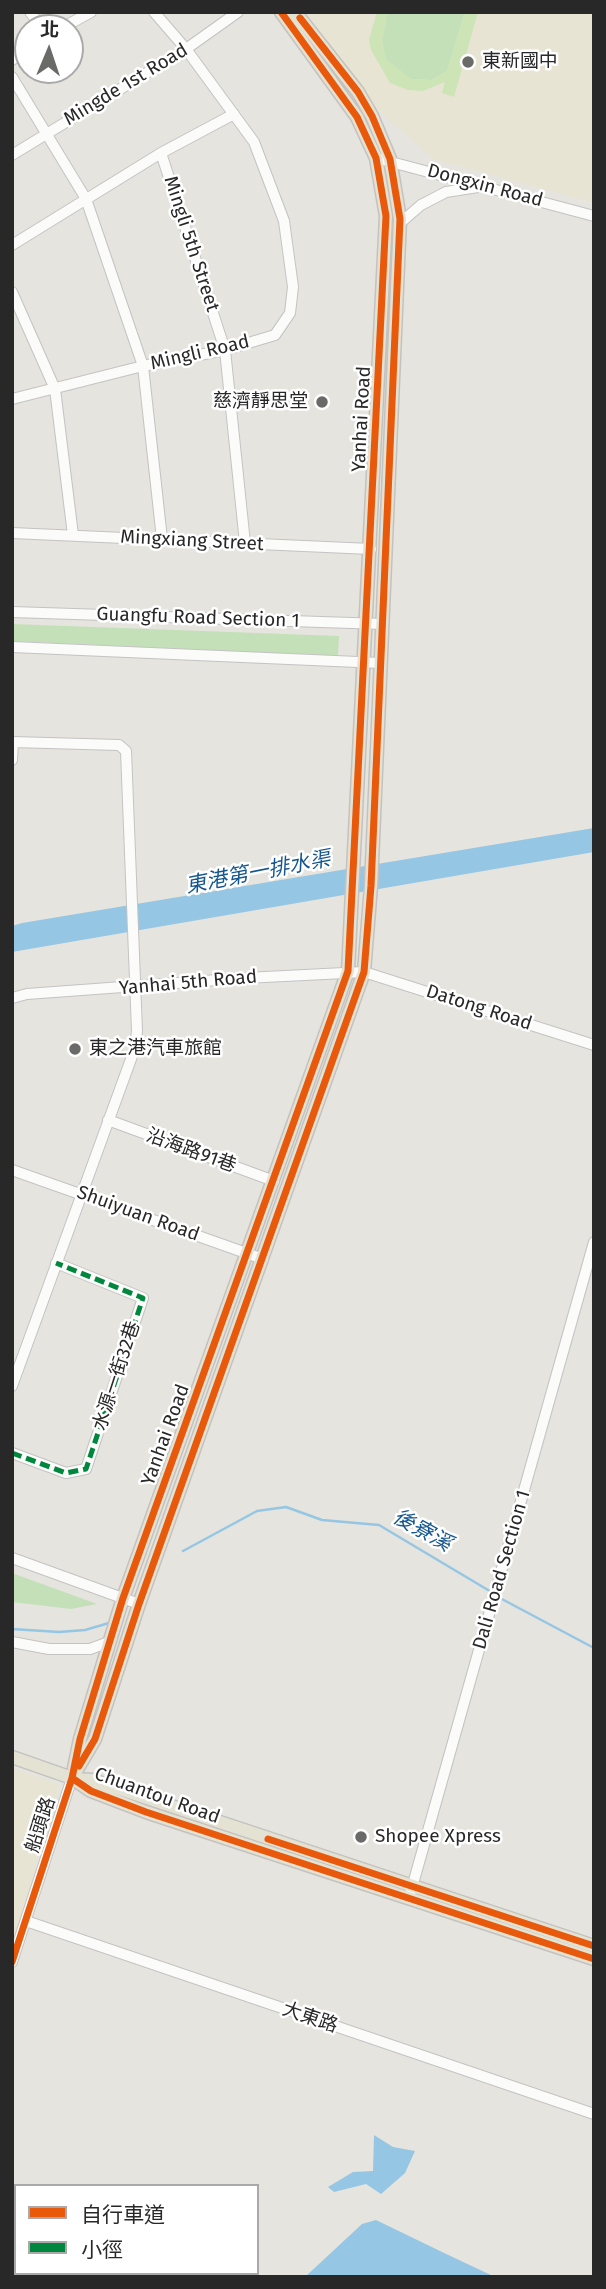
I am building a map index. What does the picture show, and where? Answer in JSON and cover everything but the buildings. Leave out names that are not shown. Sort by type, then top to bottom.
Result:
[{"type":"main road","name":"Yanhai Road","points":[[72,1778],[80,1739],[123,1598],[348,971],[386,216],[376,158],[343,94],[281,12]]},
{"type":"main road","name":"Yanhai Road","points":[[139,1604],[363,972],[371,886],[400,224],[390,159],[358,92],[295,12]]},
{"type":"main road","points":[[72,1778],[95,1739],[139,1604]]},
{"type":"main road","name":"Chuantou Road","points":[[12,1757],[72,1778],[93,1780],[594,1959]]},
{"type":"main road","name":"Chuantou Road","points":[[411,1892],[594,1946]]},
{"type":"street","name":"Mingli Road","points":[[12,399],[143,366],[225,350],[275,335],[290,313],[293,287],[284,221],[254,142],[186,49],[154,12]]},
{"type":"street","name":"Mingde 1st Road","points":[[12,155],[186,49],[238,12]]},
{"type":"street","points":[[12,76],[86,199],[143,366],[162,539]]},
{"type":"street","points":[[12,246],[161,153],[234,114]]},
{"type":"street","name":"Mingli 5th Street","points":[[161,153],[225,350],[245,543]]},
{"type":"street","name":"Dongxin Road","points":[[376,158],[390,159],[594,216]]},
{"type":"street","points":[[400,224],[421,205],[446,192],[482,186]]},
{"type":"street","points":[[12,292],[55,389],[73,536]]},
{"type":"street","name":"Mingxiang Street","points":[[12,533],[371,549]]},
{"type":"street","name":"Guangfu Road Section 1","points":[[12,612],[383,624]]},
{"type":"street","name":"Guangfu Road Section 1","points":[[12,647],[381,663]]},
{"type":"street","points":[[12,760],[13,742],[119,745],[128,757],[136,987],[135,1048],[12,1386]]},
{"type":"street","name":"Yanhai 5th Road","points":[[12,998],[27,994],[363,972]]},
{"type":"street","name":"Datong Road","points":[[363,972],[594,1045]]},
{"type":"street","name":"沿海路91巷","points":[[108,1120],[274,1181]]},
{"type":"street","name":"Shuiyuan Road","points":[[12,1170],[263,1259]]},
{"type":"street","name":"Dali Road Section 1","points":[[411,1892],[594,1242]]},
{"type":"street","name":"水源一街32巷","points":[[12,1453],[66,1473],[86,1469],[143,1297],[57,1263]]},
{"type":"street","points":[[12,1349],[24,1354]]},
{"type":"street","points":[[12,1558],[139,1604]]},
{"type":"street","points":[[12,1642],[71,1649],[90,1649],[109,1642]]},
{"type":"street","name":"船頭路","points":[[12,1962],[72,1778]]},
{"type":"street","name":"大東路","points":[[26,1921],[594,2114]]},
{"type":"shaded area","name":"東新國中","points":[[304,12],[594,12],[594,203],[434,159],[380,112]]},
{"type":"shaded area","points":[[12,1768],[59,1785],[12,1947]]},
{"type":"green space","points":[[377,12],[388,12],[382,40],[386,59],[411,79],[431,80],[447,71],[465,12],[478,12],[454,97],[442,93],[445,82],[423,91],[408,90],[390,83],[371,50],[369,40]]},
{"type":"green space","points":[[388,12],[465,12],[447,71],[431,80],[411,79],[385,59],[382,40]]},
{"type":"green space","points":[[12,624],[339,636],[338,656],[12,641]]},
{"type":"green space","points":[[12,1573],[97,1604],[71,1609],[12,1602]]},
{"type":"water","points":[[594,828],[594,852],[12,952],[12,926],[22,923]]},
{"type":"water","points":[[374,2135],[393,2147],[415,2151],[405,2173],[381,2194],[366,2184],[334,2192],[328,2187],[353,2172],[373,2171]]},
{"type":"water","points":[[376,2220],[495,2277],[305,2277],[362,2224]]},
{"type":"waterway","name":"後寮溪","points":[[183,1551],[257,1511],[286,1507],[322,1520],[379,1525],[493,1593]]},
{"type":"waterway","name":"後寮溪","points":[[498,1597],[594,1648]]},
{"type":"waterway","points":[[12,1629],[59,1632],[85,1630],[109,1623]]},
{"type":"marked path","points":[[12,1453],[66,1473],[86,1469],[143,1298],[56,1263]]},
{"type":"cycle path","points":[[12,1962],[72,1778],[80,1739],[123,1598],[348,971],[386,216],[376,158],[357,117],[281,12]]},
{"type":"cycle path","points":[[79,1766],[95,1739],[139,1604],[364,972],[371,886],[400,219],[390,159],[372,116],[358,92],[300,18]]},
{"type":"cycle path","points":[[72,1778],[91,1791],[146,1812],[594,1959]]},
{"type":"cycle path","points":[[268,1839],[594,1946]]},
{"type":"place","name":"東新國中","points":[[468,62]]},
{"type":"place","name":"慈濟靜思堂","points":[[322,402]]},
{"type":"place","name":"東之港汽車旅館","points":[[75,1049]]},
{"type":"place","name":"Shopee Xpress","points":[[361,1837]]},
{"type":"water label","name":"東港第一排水渠","points":[[258,873]]}]
